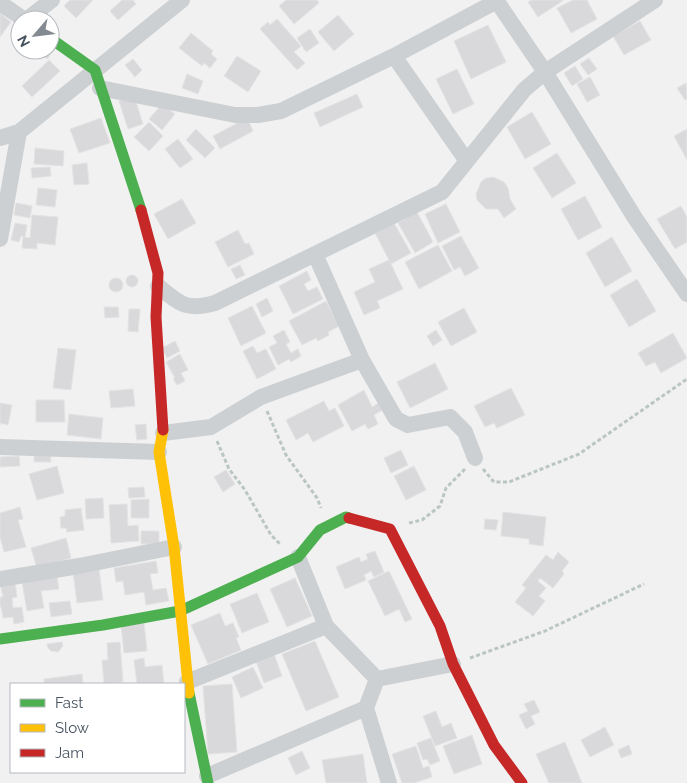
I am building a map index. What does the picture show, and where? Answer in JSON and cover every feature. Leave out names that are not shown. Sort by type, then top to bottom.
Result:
[{"type":"street","points":[[38,10],[52,0]]},
{"type":"street","points":[[0,138],[19,132],[182,0]]},
{"type":"street","points":[[158,286],[180,304],[199,307],[215,303],[442,192],[524,90],[545,72],[655,0]]},
{"type":"street","points":[[100,88],[234,115],[258,115],[281,111],[394,56],[497,1],[545,72],[635,218],[687,294]]},
{"type":"street","points":[[60,45],[95,70],[144,219],[158,272],[156,317],[162,433],[159,452],[174,548],[187,682],[208,780],[366,708]]},
{"type":"street","points":[[394,56],[466,160]]},
{"type":"street","points":[[0,239],[19,132]]},
{"type":"street","points":[[315,254],[362,360],[396,419],[408,425],[450,418],[465,432],[475,458]]},
{"type":"street","points":[[162,433],[211,427],[261,397],[362,360]]},
{"type":"street","points":[[0,447],[159,452]]},
{"type":"street","points":[[0,640],[180,611],[298,557],[320,530],[346,517],[390,529],[440,626],[453,664],[494,745],[522,783]]},
{"type":"street","points":[[0,578],[79,566],[174,548]]},
{"type":"street","points":[[298,557],[326,626],[377,679]]},
{"type":"street","points":[[187,682],[326,626]]},
{"type":"street","points":[[377,679],[453,664]]},
{"type":"street","points":[[377,679],[366,708],[389,783]]},
{"type":"path","points":[[390,529],[422,520],[440,506],[446,488],[475,458],[494,482],[509,482],[579,454],[687,379]]},
{"type":"path","points":[[261,397],[286,455],[317,498],[324,517],[320,530]]},
{"type":"path","points":[[211,427],[229,469],[246,490],[271,535],[276,542],[298,557]]},
{"type":"path","points":[[453,664],[545,631],[644,584]]},
{"type":"building","points":[[70,0],[93,0],[76,18],[64,6]]},
{"type":"building","points":[[122,0],[133,0],[136,4],[118,20],[110,11]]},
{"type":"building","points":[[286,0],[317,0],[319,3],[294,24],[279,6]]},
{"type":"building","points":[[532,0],[564,0],[538,17],[528,2]]},
{"type":"building","points":[[573,0],[587,0],[597,19],[571,33],[557,8]]},
{"type":"building","points":[[0,13],[10,21],[10,23],[0,37]]},
{"type":"building","points":[[338,15],[354,34],[334,51],[318,32]]},
{"type":"building","points":[[277,19],[301,46],[294,52],[305,63],[297,70],[260,29],[268,22],[270,25]]},
{"type":"building","points":[[640,21],[651,40],[624,55],[613,36]]},
{"type":"building","points":[[488,25],[506,62],[471,79],[454,41]]},
{"type":"building","points":[[310,29],[319,43],[306,52],[297,38]]},
{"type":"building","points":[[191,33],[213,51],[211,54],[217,59],[210,68],[204,63],[202,66],[179,48]]},
{"type":"building","points":[[237,56],[261,71],[248,92],[224,76]]},
{"type":"building","points":[[589,58],[597,69],[588,75],[580,64]]},
{"type":"building","points":[[133,59],[142,70],[135,77],[125,65]]},
{"type":"building","points":[[49,60],[60,71],[32,97],[22,86]]},
{"type":"building","points":[[575,66],[583,79],[572,86],[564,73]]},
{"type":"building","points":[[457,69],[474,104],[453,114],[436,79]]},
{"type":"building","points":[[187,74],[203,81],[198,94],[182,88]]},
{"type":"building","points":[[590,77],[600,95],[587,102],[577,84]]},
{"type":"building","points":[[686,83],[687,99],[685,100],[677,88]]},
{"type":"building","points":[[357,94],[363,107],[320,127],[314,113]]},
{"type":"building","points":[[134,96],[143,124],[128,129],[119,101]]},
{"type":"building","points":[[162,104],[175,114],[162,130],[149,119]]},
{"type":"building","points":[[532,112],[551,144],[525,159],[507,127]]},
{"type":"building","points":[[101,118],[110,143],[79,153],[70,129]]},
{"type":"building","points":[[247,118],[253,131],[220,149],[213,136]]},
{"type":"building","points":[[149,122],[163,136],[149,151],[134,137]]},
{"type":"building","points":[[196,129],[215,148],[205,158],[186,140]]},
{"type":"building","points":[[687,129],[687,160],[674,136]]},
{"type":"building","points":[[178,139],[193,159],[180,168],[165,149]]},
{"type":"building","points":[[35,148],[64,151],[63,166],[34,164]]},
{"type":"building","points":[[557,153],[576,183],[552,198],[533,168]]},
{"type":"building","points":[[87,163],[89,184],[74,185],[72,165]]},
{"type":"building","points":[[50,167],[51,176],[32,178],[31,168]]},
{"type":"building","points":[[493,177],[504,182],[516,209],[504,218],[498,209],[486,209],[477,200],[476,194],[481,182],[486,178]]},
{"type":"building","points":[[38,188],[57,190],[55,207],[36,205]]},
{"type":"building","points":[[585,196],[602,227],[578,240],[561,209]]},
{"type":"building","points":[[182,199],[196,223],[168,239],[154,214]]},
{"type":"building","points":[[16,203],[32,206],[30,218],[14,215]]},
{"type":"building","points":[[446,204],[460,232],[438,243],[425,214]]},
{"type":"building","points":[[681,206],[687,217],[687,242],[675,249],[657,219]]},
{"type":"building","points":[[417,212],[433,242],[415,253],[398,223]]},
{"type":"building","points":[[32,215],[58,217],[55,245],[37,243],[37,249],[22,248],[23,237],[30,238]]},
{"type":"building","points":[[15,223],[27,225],[25,237],[21,236],[19,242],[11,240]]},
{"type":"building","points":[[394,223],[411,253],[391,264],[375,233]]},
{"type":"building","points":[[238,230],[245,244],[249,243],[254,254],[228,267],[215,242]]},
{"type":"building","points":[[461,236],[479,268],[465,276],[460,267],[454,270],[442,246]]},
{"type":"building","points":[[612,237],[632,271],[605,287],[586,253]]},
{"type":"building","points":[[438,245],[452,271],[419,289],[405,262]]},
{"type":"building","points":[[389,260],[403,289],[377,301],[380,308],[364,315],[354,292],[375,282],[369,269]]},
{"type":"building","points":[[240,265],[245,275],[236,279],[231,269]]},
{"type":"building","points":[[307,271],[311,280],[304,284],[308,291],[317,287],[323,299],[293,314],[279,286]]},
{"type":"building","points":[[132,275],[138,281],[132,287],[126,281]]},
{"type":"building","points":[[116,278],[121,280],[123,285],[121,290],[116,292],[111,290],[109,285],[111,280]]},
{"type":"building","points":[[637,279],[656,311],[629,327],[610,295]]},
{"type":"building","points":[[267,298],[273,311],[262,317],[256,304]]},
{"type":"building","points":[[326,301],[339,326],[328,332],[329,335],[318,341],[316,338],[302,345],[289,321]]},
{"type":"building","points":[[252,306],[266,333],[241,346],[228,318]]},
{"type":"building","points":[[104,307],[118,307],[119,317],[105,318]]},
{"type":"building","points":[[464,308],[477,332],[451,346],[438,322]]},
{"type":"building","points":[[129,309],[140,309],[138,332],[128,331]]},
{"type":"building","points":[[284,330],[290,342],[286,344],[291,353],[298,349],[301,356],[291,362],[289,359],[278,365],[269,347],[277,343],[273,336]]},
{"type":"building","points":[[436,330],[442,340],[433,346],[427,336]]},
{"type":"building","points":[[673,333],[687,358],[661,373],[655,362],[646,366],[638,353]]},
{"type":"building","points":[[175,341],[180,351],[167,358],[162,348]]},
{"type":"building","points":[[253,346],[257,353],[266,349],[276,369],[257,379],[243,351]]},
{"type":"building","points":[[58,348],[76,350],[71,390],[53,388]]},
{"type":"building","points":[[180,354],[188,370],[181,373],[185,381],[177,385],[166,362]]},
{"type":"building","points":[[435,363],[448,389],[410,408],[397,382]]},
{"type":"building","points":[[511,388],[525,415],[497,428],[494,423],[485,427],[474,406]]},
{"type":"building","points":[[133,389],[135,406],[111,408],[109,391]]},
{"type":"building","points":[[364,390],[372,407],[380,402],[384,409],[374,415],[378,424],[368,429],[365,424],[352,431],[338,405]]},
{"type":"building","points":[[36,400],[64,400],[65,422],[36,422]]},
{"type":"building","points":[[324,401],[329,411],[335,408],[344,426],[313,442],[308,433],[296,440],[286,420]]},
{"type":"building","points":[[0,403],[12,405],[8,425],[0,423]]},
{"type":"building","points":[[69,414],[103,418],[101,439],[67,435]]},
{"type":"building","points":[[146,424],[147,439],[137,440],[135,425]]},
{"type":"building","points":[[401,450],[408,465],[391,473],[384,458]]},
{"type":"building","points":[[34,453],[50,453],[51,462],[34,462]]},
{"type":"building","points":[[19,456],[20,466],[0,467],[0,457]]},
{"type":"building","points":[[57,466],[64,493],[37,500],[29,474]]},
{"type":"building","points":[[414,466],[426,490],[406,500],[394,476]]},
{"type":"building","points":[[226,470],[235,484],[223,492],[214,477]]},
{"type":"building","points":[[144,487],[145,497],[129,498],[128,488]]},
{"type":"building","points":[[103,498],[104,518],[86,519],[85,499]]},
{"type":"building","points":[[149,499],[149,518],[131,518],[131,500]]},
{"type":"building","points":[[127,504],[128,526],[138,525],[139,541],[111,543],[109,505]]},
{"type":"building","points":[[20,507],[23,519],[18,520],[26,547],[4,552],[0,537],[0,513]]},
{"type":"building","points":[[81,508],[84,530],[67,532],[66,528],[61,528],[60,517],[65,516],[65,510]]},
{"type":"building","points":[[503,512],[546,517],[543,546],[529,544],[529,539],[501,536]]},
{"type":"building","points":[[485,519],[498,520],[496,530],[484,529]]},
{"type":"building","points":[[141,531],[159,531],[159,544],[141,544]]},
{"type":"building","points":[[66,538],[71,558],[37,568],[31,548]]},
{"type":"building","points":[[375,551],[384,572],[374,577],[371,571],[364,575],[366,580],[345,589],[336,567],[359,557],[361,562],[368,559],[366,554]]},
{"type":"building","points":[[558,552],[569,562],[562,571],[564,574],[553,588],[540,578],[538,581],[546,588],[539,596],[545,601],[533,616],[515,602],[526,588],[522,585],[546,555],[553,560]]},
{"type":"building","points":[[156,561],[158,573],[150,574],[153,590],[166,588],[169,601],[146,605],[144,592],[125,595],[123,581],[116,582],[114,568]]},
{"type":"building","points":[[99,569],[103,600],[77,603],[73,572]]},
{"type":"building","points":[[389,571],[412,619],[405,622],[399,609],[385,616],[368,581]]},
{"type":"building","points":[[57,577],[59,589],[41,591],[44,608],[27,611],[22,582]]},
{"type":"building","points":[[295,578],[312,616],[287,627],[270,589]]},
{"type":"building","points":[[15,581],[17,597],[12,598],[13,608],[22,607],[24,622],[14,624],[13,617],[3,618],[0,607],[0,597],[3,597],[0,583]]},
{"type":"building","points":[[257,593],[269,622],[242,633],[230,604]]},
{"type":"building","points":[[70,601],[72,614],[51,617],[49,603]]},
{"type":"building","points":[[220,613],[225,626],[233,623],[239,637],[236,638],[241,650],[208,664],[191,625]]},
{"type":"building","points":[[144,623],[147,651],[124,653],[121,625]]},
{"type":"building","points":[[315,641],[339,697],[306,711],[282,654]]},
{"type":"building","points":[[62,642],[63,646],[58,652],[51,651],[48,648],[47,644]]},
{"type":"building","points":[[120,642],[123,682],[104,683],[102,660],[108,660],[107,643]]},
{"type":"building","points":[[274,654],[282,676],[264,683],[256,661]]},
{"type":"building","points":[[144,658],[145,667],[162,665],[164,683],[137,683],[134,660]]},
{"type":"building","points":[[253,667],[263,688],[241,698],[232,677]]},
{"type":"building","points":[[82,674],[83,683],[44,683],[44,679]]},
{"type":"building","points":[[232,684],[237,752],[208,754],[203,686]]},
{"type":"building","points":[[534,700],[540,712],[531,716],[535,724],[526,729],[519,715],[528,711],[524,704]]},
{"type":"building","points":[[436,711],[442,727],[451,723],[457,738],[435,746],[423,716]]},
{"type":"building","points":[[605,727],[614,745],[590,757],[581,740]]},
{"type":"building","points":[[472,735],[482,764],[454,774],[443,746]]},
{"type":"building","points":[[431,738],[440,761],[430,765],[427,759],[423,760],[417,743]]},
{"type":"building","points":[[565,742],[582,783],[549,783],[536,754]]},
{"type":"building","points":[[629,745],[632,754],[621,758],[618,750]]},
{"type":"building","points":[[416,746],[423,768],[429,766],[432,777],[414,783],[402,783],[392,754]]},
{"type":"building","points":[[302,751],[310,768],[296,775],[288,758]]},
{"type":"building","points":[[363,754],[367,783],[326,783],[322,760]]},
{"type":"traffic: fast","points":[[60,45],[95,70],[141,210]]},
{"type":"traffic: fast","points":[[0,639],[103,625],[180,611],[298,557],[320,530],[346,517],[349,518]]},
{"type":"traffic: fast","points":[[189,693],[208,783]]},
{"type":"traffic: slow","points":[[163,430],[159,452],[174,547],[189,693]]},
{"type":"traffic: jam","points":[[141,210],[158,273],[156,317],[163,430]]},
{"type":"traffic: jam","points":[[349,518],[390,529],[440,626],[453,664],[494,745],[522,783]]}]
